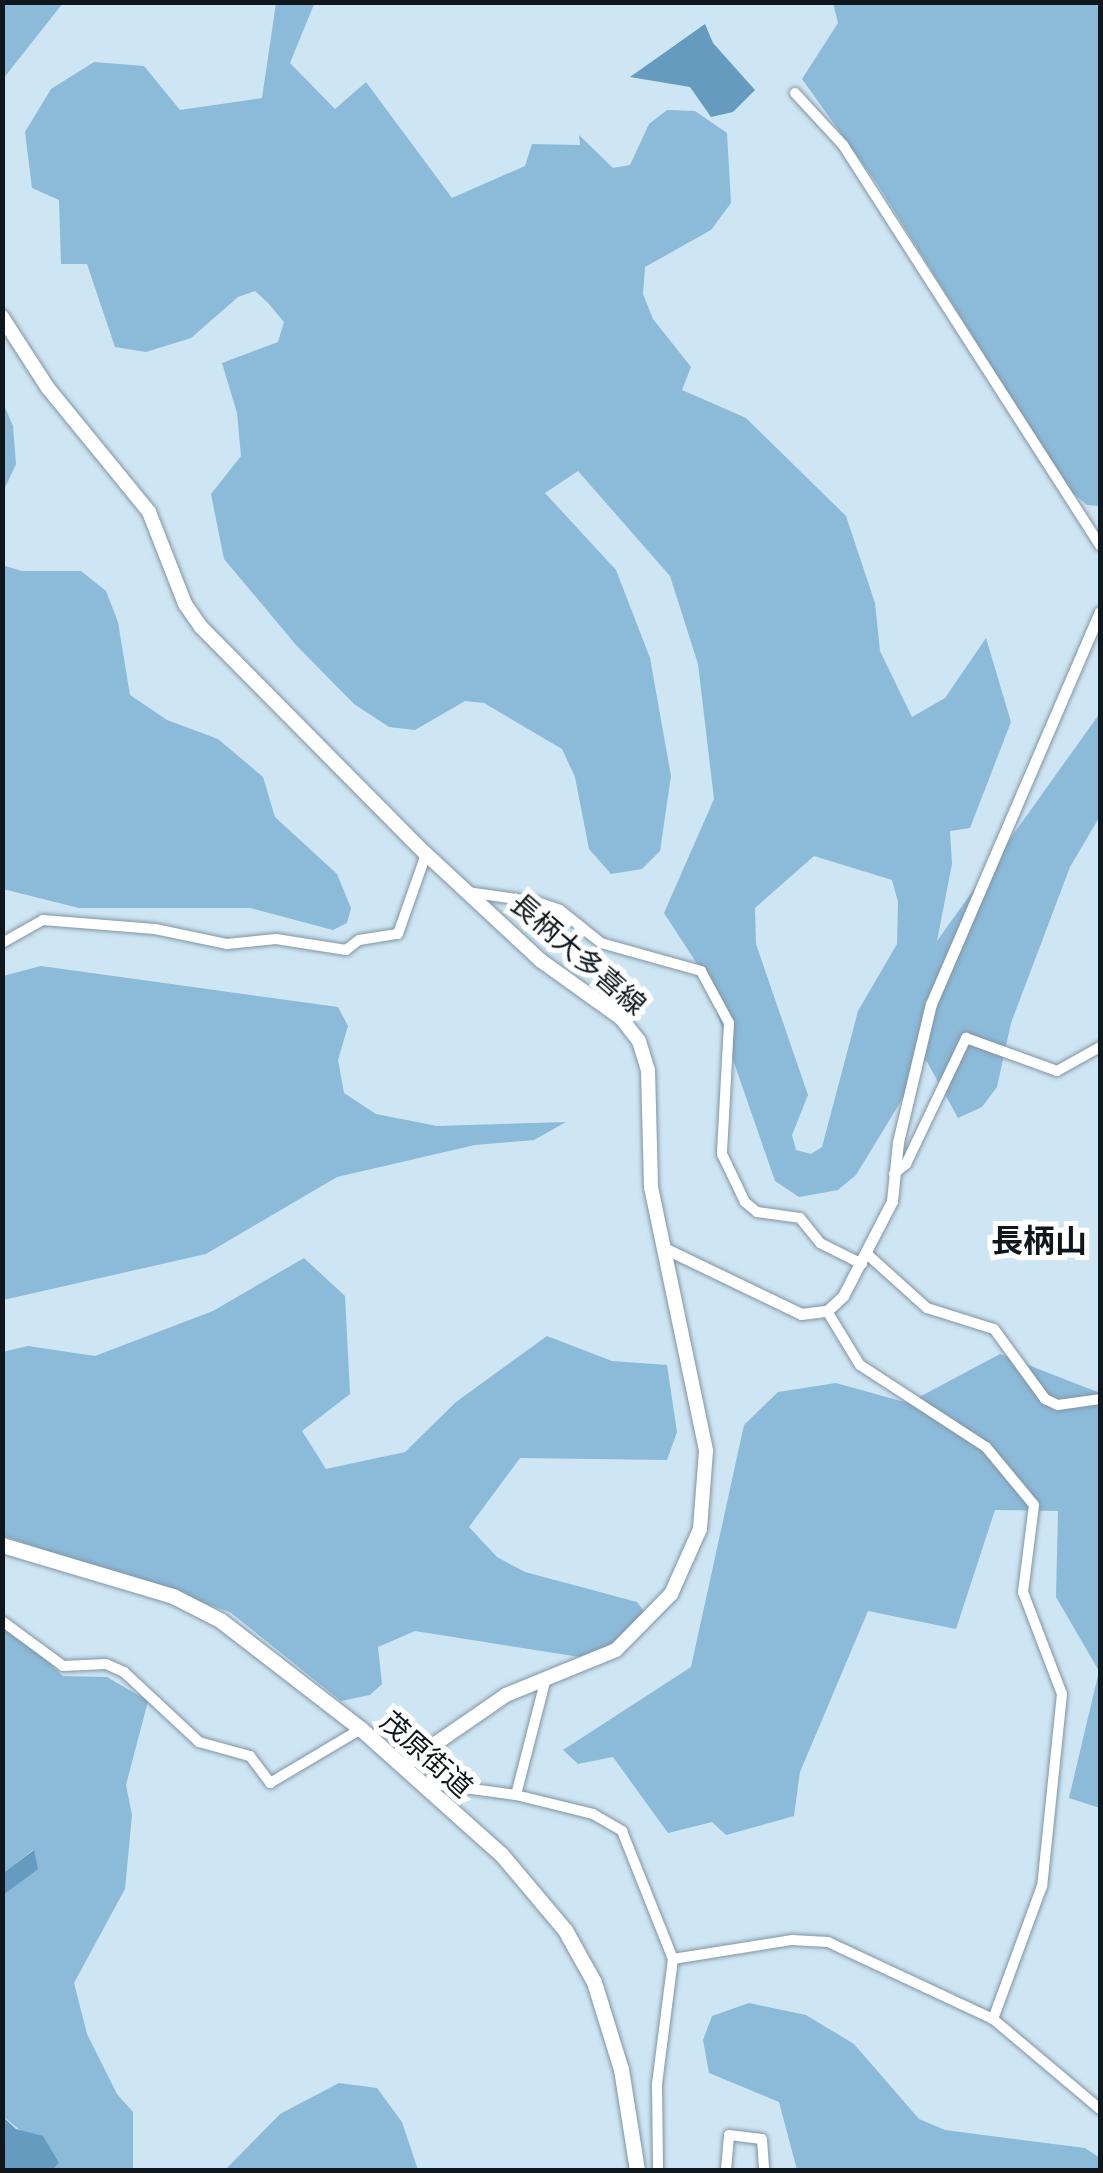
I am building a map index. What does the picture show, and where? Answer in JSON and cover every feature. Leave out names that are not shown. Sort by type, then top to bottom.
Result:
[{"type":"main road","name":"長柄大多喜線","points":[[2,317],[48,388],[148,512],[186,604],[202,626],[426,854],[540,960],[621,1018],[639,1042],[648,1070],[647,1138],[661,1246],[706,1451],[700,1529],[677,1583],[650,1621],[616,1650],[506,1695],[403,1766]]},
{"type":"main road","name":"茂原街道","points":[[2,1545],[173,1596],[272,1656],[403,1766],[516,1869],[573,1942],[610,2025],[637,2170]]},
{"type":"street","points":[[796,93],[844,144],[1100,546]]},
{"type":"street","points":[[661,1246],[801,1314],[827,1311],[864,1259],[892,1202],[894,1174],[932,1004],[1100,612]]},
{"type":"street","points":[[2,942],[43,920],[155,929],[227,944],[276,939],[346,950],[359,940],[398,934],[426,854]]},
{"type":"street","points":[[467,892],[548,906],[601,943],[702,971],[729,1023],[720,1131],[722,1154],[744,1202],[757,1212],[800,1218],[820,1243],[864,1259],[927,1308],[994,1330],[1046,1399],[1058,1405],[1100,1399]]},
{"type":"street","points":[[894,1174],[906,1164],[966,1038],[1058,1071],[1100,1047]]},
{"type":"street","points":[[827,1311],[860,1365],[986,1447],[1034,1505],[1023,1592],[1062,1694],[1042,1886],[993,2019]]},
{"type":"street","points":[[2,1621],[63,1666],[106,1664],[124,1672],[199,1742],[250,1756],[270,1783],[361,1730]]},
{"type":"street","points":[[516,1795],[545,1682]]},
{"type":"street","points":[[420,1782],[516,1795],[614,1822],[673,1960],[657,2084],[658,2170]]},
{"type":"street","points":[[673,1960],[792,1940],[828,1942],[993,2019],[1100,2110]]},
{"type":"street","points":[[726,2170],[729,2135],[762,2139],[764,2170]]},
{"type":"shaded area","points":[[315,2],[290,63],[335,109],[366,82],[452,198],[525,166],[532,144],[580,145],[579,135],[613,168],[630,165],[649,124],[667,110],[695,111],[727,133],[731,203],[711,230],[645,267],[643,294],[653,319],[691,367],[682,390],[746,418],[846,516],[875,603],[880,651],[912,717],[945,698],[986,638],[1011,722],[970,828],[950,831],[952,864],[937,941],[1100,713],[1100,816],[1070,867],[1011,1023],[997,1087],[982,1107],[958,1118],[926,1060],[856,1175],[838,1190],[799,1197],[775,1181],[703,973],[664,913],[714,799],[698,664],[670,576],[578,471],[545,493],[616,570],[650,658],[671,776],[660,851],[642,869],[611,874],[589,849],[575,777],[562,749],[484,703],[465,701],[415,730],[389,727],[354,704],[296,645],[224,559],[211,494],[241,456],[237,413],[222,363],[278,342],[284,322],[268,303],[255,291],[238,297],[191,338],[146,352],[115,347],[87,264],[61,264],[59,200],[32,188],[25,132],[51,89],[94,62],[144,66],[180,110],[262,98],[276,3]],"holes":[[[814,856],[892,880],[898,902],[897,944],[858,1011],[822,1147],[811,1154],[796,1150],[792,1135],[808,1095],[756,944],[755,908]]]},
{"type":"shaded area","points":[[2,3],[63,3],[3,79]]},
{"type":"shaded area","points":[[833,3],[1100,3],[1100,506],[1087,505],[1068,489],[878,185],[802,79],[838,23]]},
{"type":"shaded area","points":[[705,24],[713,43],[755,90],[733,112],[711,117],[690,87],[630,77]]},
{"type":"shaded area","points":[[3,403],[13,426],[16,464],[3,492]]},
{"type":"shaded area","points":[[2,565],[22,571],[81,571],[106,591],[118,622],[130,695],[167,720],[218,739],[263,777],[275,817],[337,874],[351,908],[347,923],[333,930],[250,908],[79,908],[3,889]]},
{"type":"shaded area","points":[[41,966],[338,1007],[348,1026],[338,1060],[344,1093],[376,1114],[437,1126],[566,1122],[534,1140],[475,1145],[337,1177],[206,1254],[3,1300],[3,976]]},
{"type":"shaded area","points":[[304,1258],[345,1296],[350,1394],[302,1431],[326,1469],[405,1452],[456,1402],[547,1336],[612,1361],[667,1365],[677,1432],[667,1460],[520,1458],[469,1527],[497,1557],[525,1572],[637,1602],[649,1618],[599,1660],[415,1631],[378,1647],[382,1684],[370,1695],[341,1701],[230,1612],[3,1536],[2,1352],[28,1346],[95,1356],[213,1311]]},
{"type":"shaded area","points":[[1000,1354],[1100,1393],[1100,1808],[1069,1798],[1099,1671],[1056,1597],[1058,1511],[995,1510],[956,1629],[868,1611],[800,1772],[794,1816],[726,1835],[712,1822],[668,1833],[613,1757],[578,1764],[563,1750],[691,1667],[744,1425],[778,1392],[836,1383],[908,1403]]},
{"type":"shaded area","points":[[2,1620],[63,1676],[107,1677],[148,1701],[126,1785],[132,1815],[125,1889],[74,1983],[87,2034],[117,2094],[133,2112],[133,2170],[53,2170],[59,2163],[3,2116],[3,1895],[37,1868],[33,1850],[3,1873]]},
{"type":"shaded area","points":[[34,1850],[38,1869],[3,1895],[3,1873]]},
{"type":"shaded area","points":[[749,2003],[806,2015],[854,2044],[919,2119],[945,2130],[1085,2148],[1100,2158],[1100,2170],[797,2170],[779,2102],[709,2073],[703,2040],[712,2016]]},
{"type":"shaded area","points":[[339,2083],[377,2088],[402,2122],[418,2170],[225,2170],[280,2114]]},
{"type":"shaded area","points":[[2,2116],[16,2129],[43,2136],[59,2163],[53,2170],[3,2170]]},
{"type":"district","name":"長柄山","points":[[1039,1241]]}]
